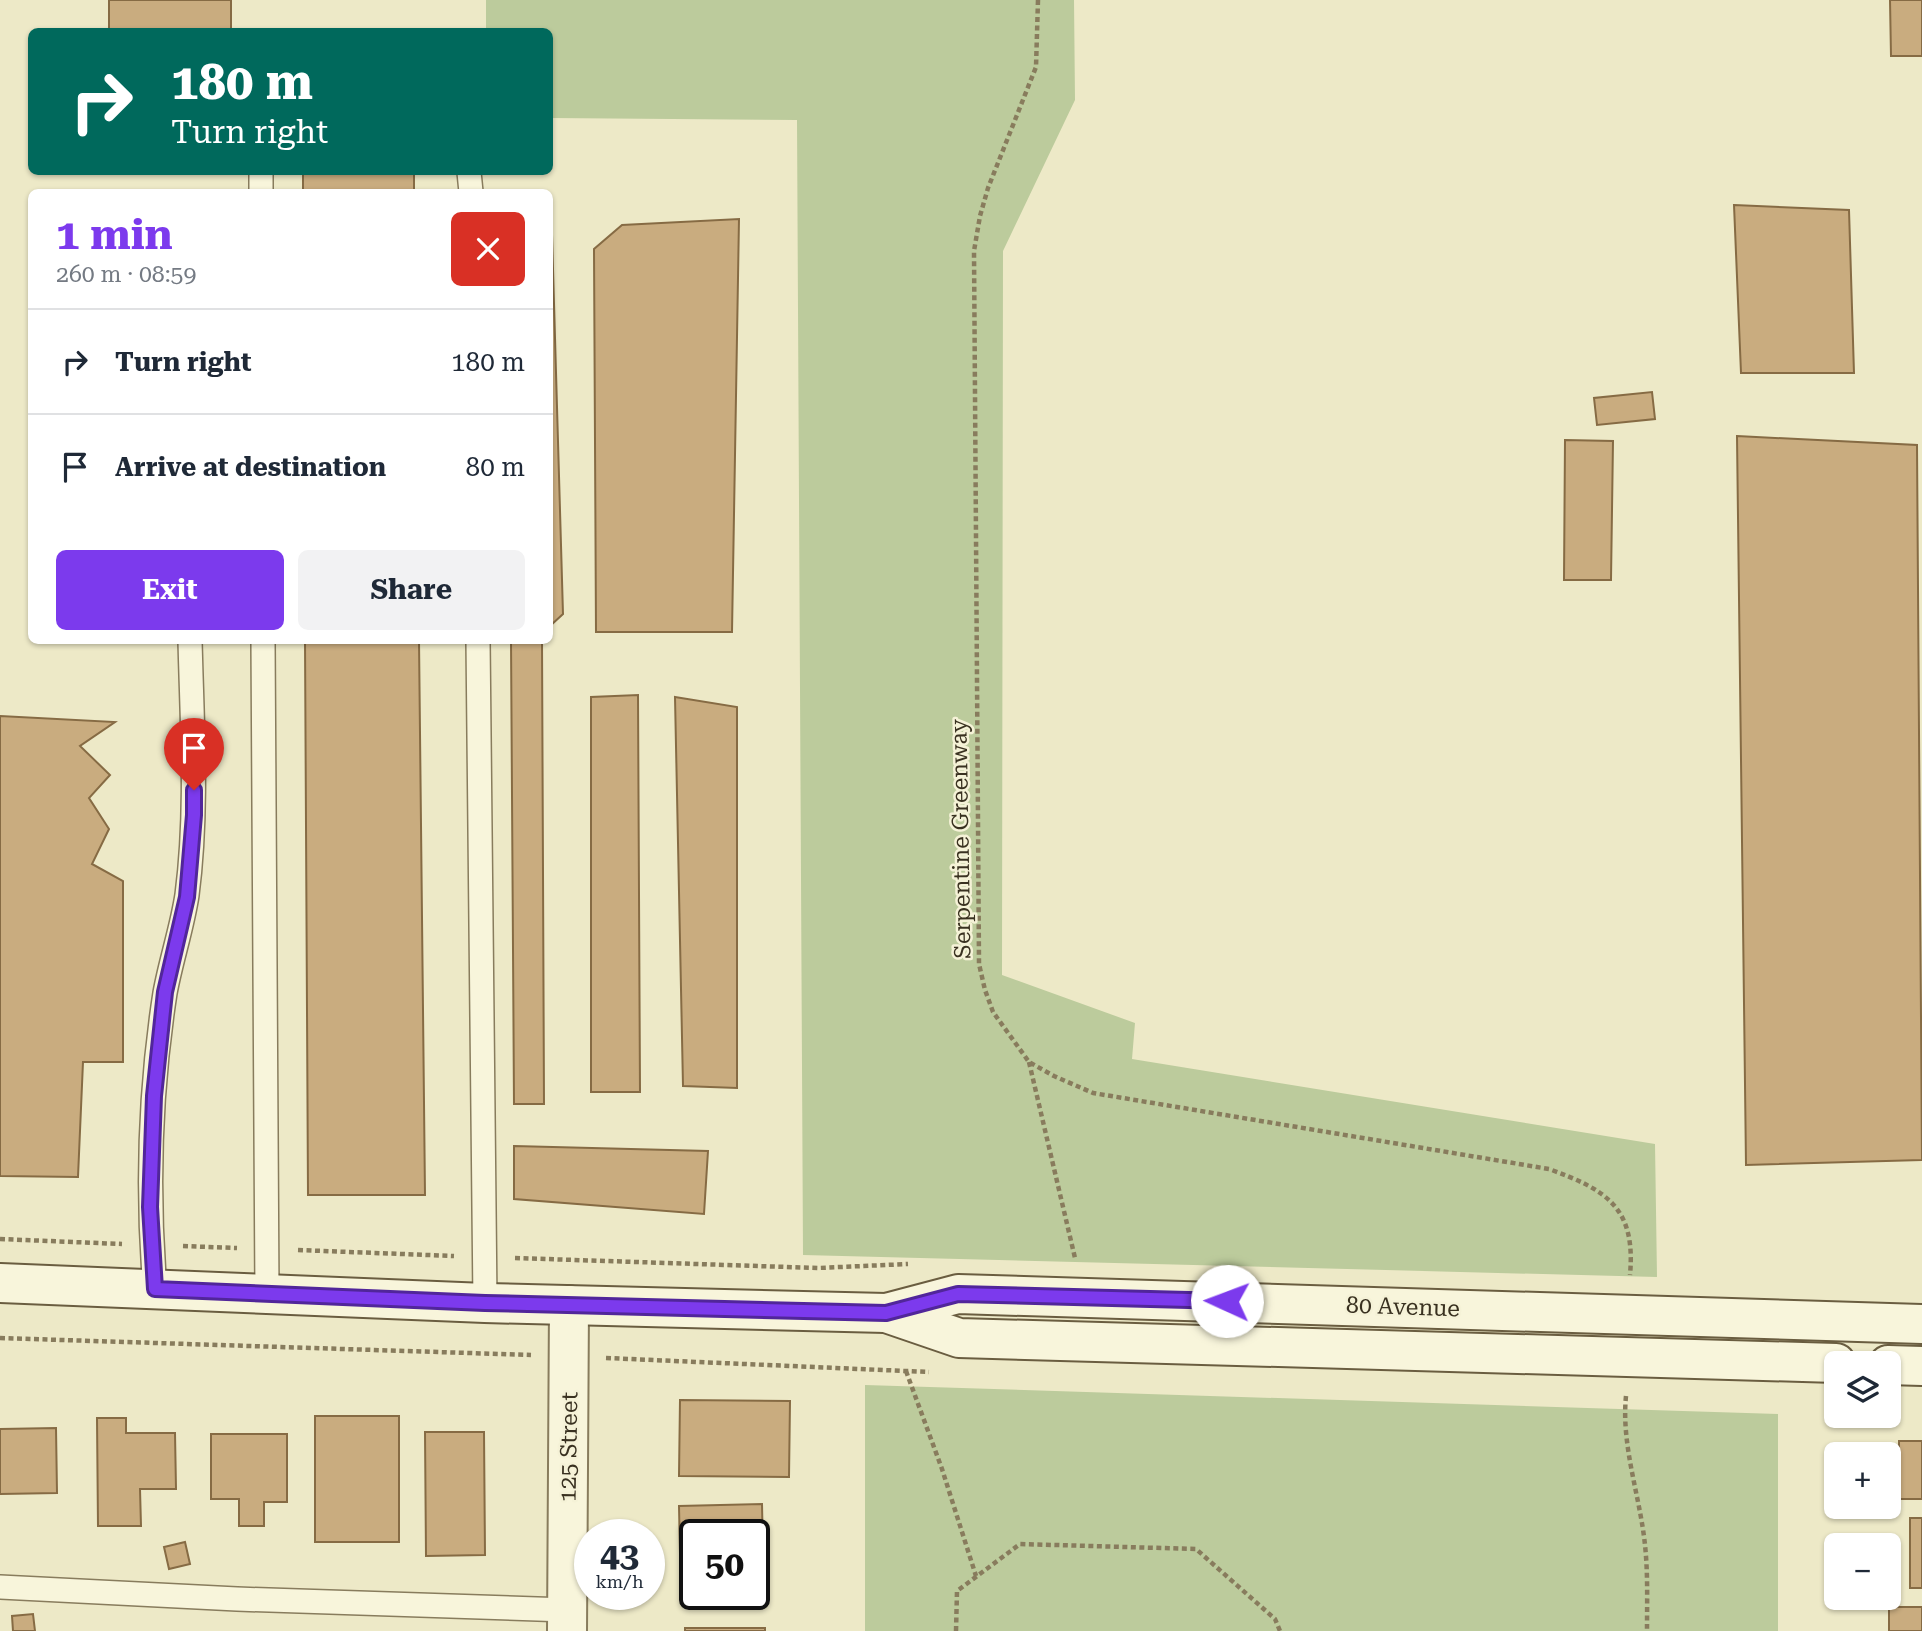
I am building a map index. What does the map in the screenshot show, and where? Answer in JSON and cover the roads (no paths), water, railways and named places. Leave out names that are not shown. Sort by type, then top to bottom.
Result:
[{"type":"main road","name":"80 Avenue","points":[[0,1283],[485,1303],[886,1313],[958,1294],[1922,1324]]},
{"type":"main road","name":"125 Street","points":[[567,1620],[569,1305]]},
{"type":"main road","name":"80 Avenue","points":[[886,1313],[959,1338],[1824,1363]]},
{"type":"main road","points":[[1901,1365],[1922,1366]]},
{"type":"lane","points":[[155,1289],[151,1245],[154,1096],[165,992],[187,897],[194,815],[190,644]]},
{"type":"lane","points":[[263,644],[267,1294]]},
{"type":"lane","points":[[478,644],[485,1303]]},
{"type":"lane","points":[[0,1587],[567,1620]]}]
